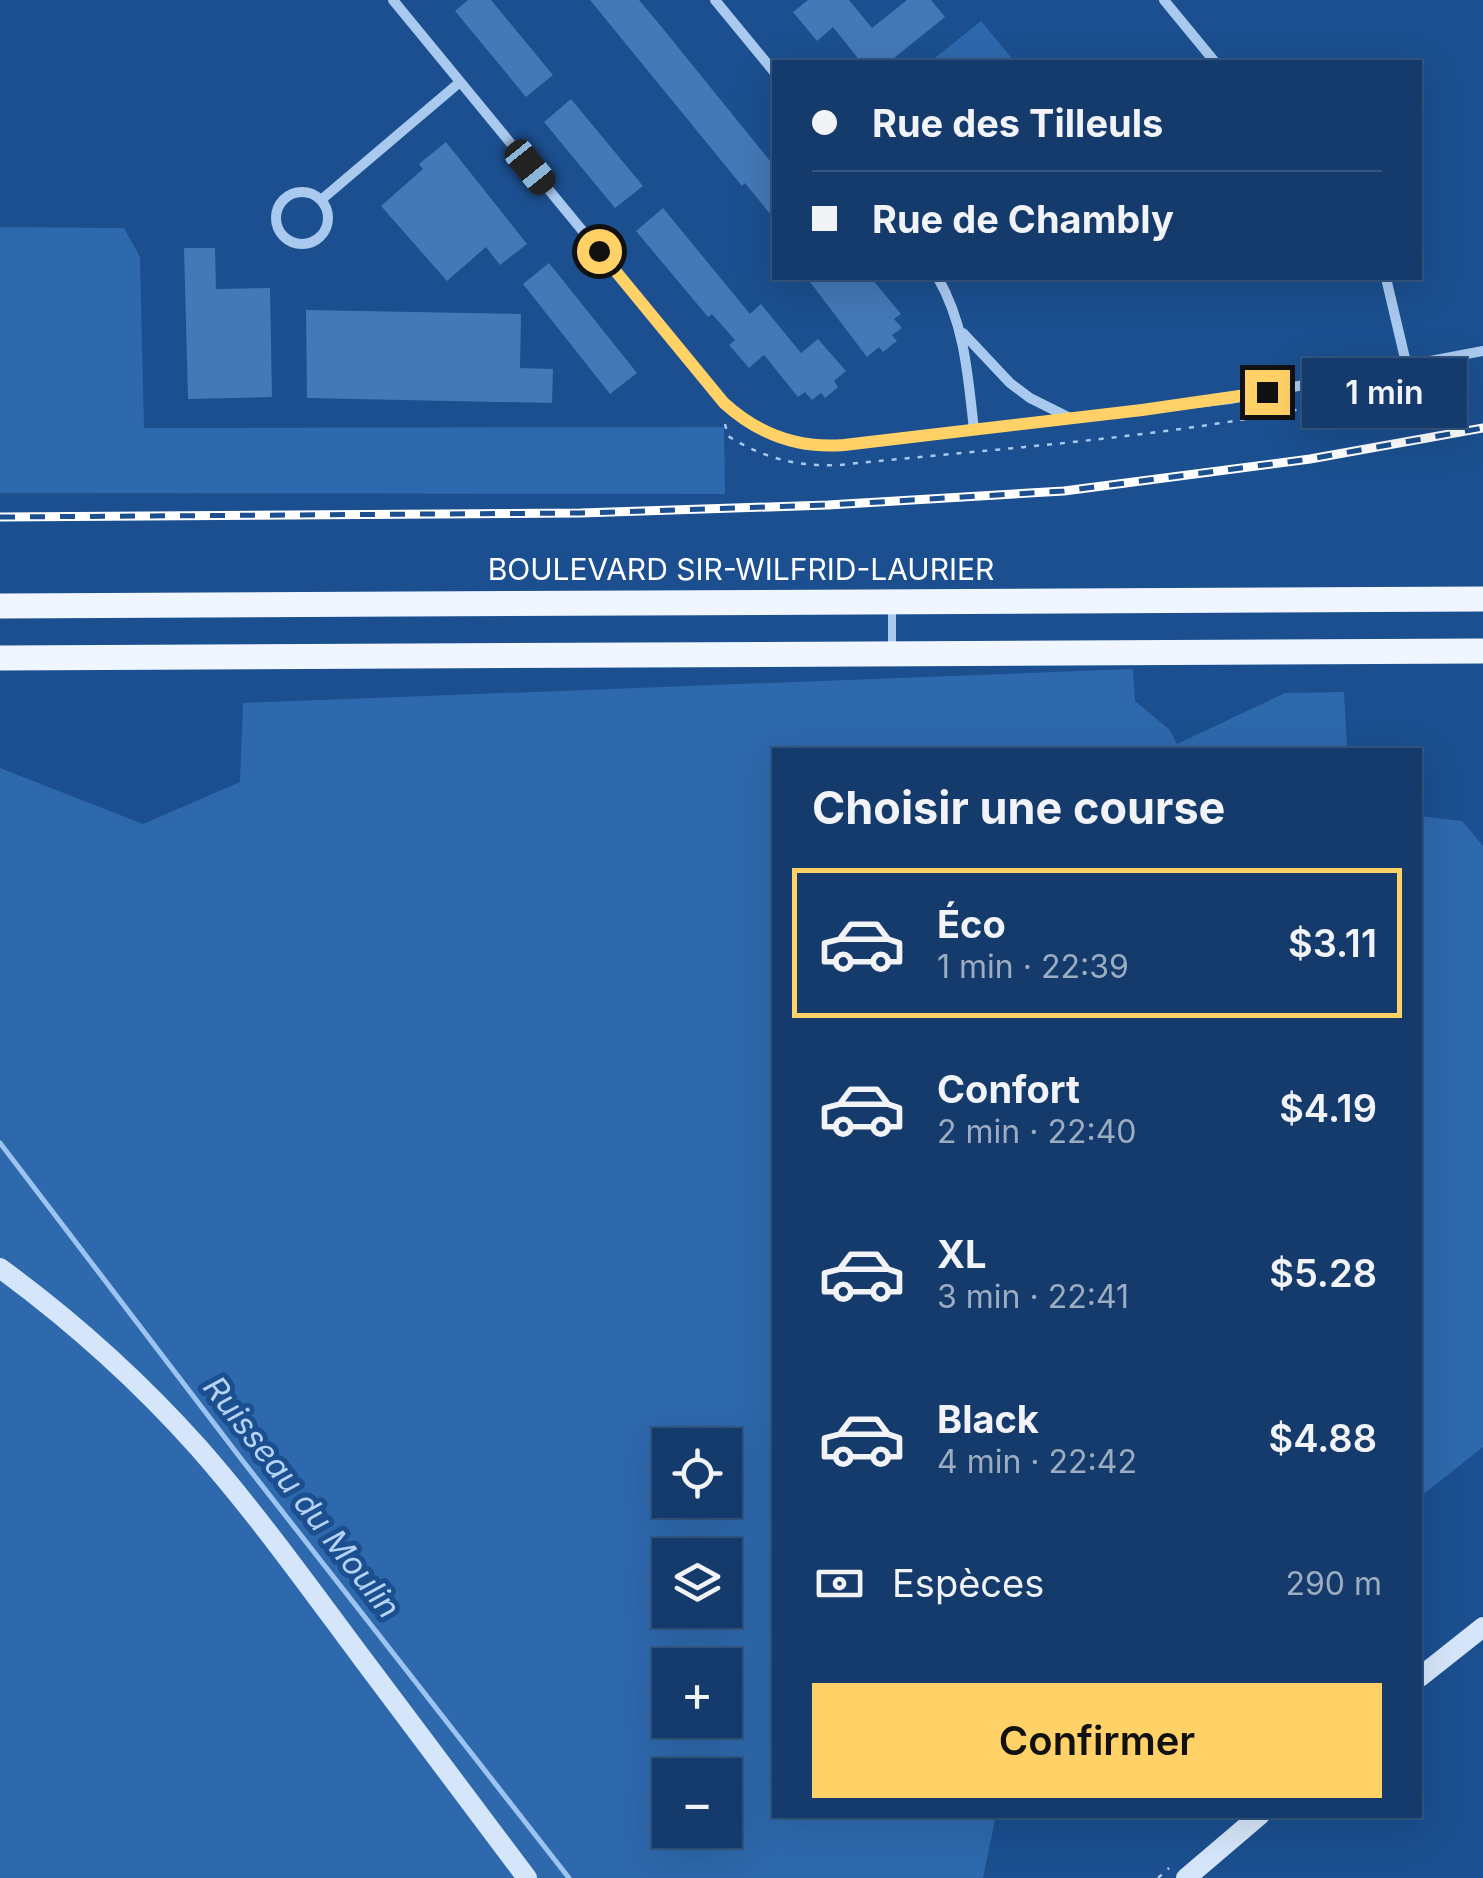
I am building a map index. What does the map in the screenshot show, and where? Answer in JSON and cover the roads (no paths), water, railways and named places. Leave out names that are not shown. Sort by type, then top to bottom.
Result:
[{"type":"main road","name":"BOULEVARD SIR-WILFRID-LAURIER","points":[[0,606],[1483,598]]},
{"type":"main road","points":[[0,658],[1483,650]]},
{"type":"street","points":[[393,0],[716,394],[742,418],[773,436],[820,446],[974,430],[1230,399],[1483,351]]},
{"type":"street","points":[[715,0],[772,70]]},
{"type":"street","points":[[1164,0],[1212,60]]},
{"type":"street","points":[[322,200],[460,82]]},
{"type":"street","points":[[308,192],[322,200],[327,226],[317,240],[300,244],[284,237],[276,222],[284,199],[308,192]]},
{"type":"street","points":[[939,280],[960,330],[974,430]]},
{"type":"street","points":[[1386,280],[1406,367]]},
{"type":"street","points":[[960,330],[1010,384],[1070,418]]},
{"type":"street","points":[[0,1268],[116,1365],[222,1475],[527,1878]]},
{"type":"street","points":[[1422,1675],[1483,1627]]},
{"type":"street","points":[[1186,1878],[1256,1818]]},
{"type":"lane","points":[[892,601],[892,654]]},
{"type":"waterway","name":"Ruisseau du Moulin","points":[[0,1143],[569,1878]]},
{"type":"railway","points":[[0,517],[581,513],[828,505],[1064,491],[1310,459],[1483,428]]}]
